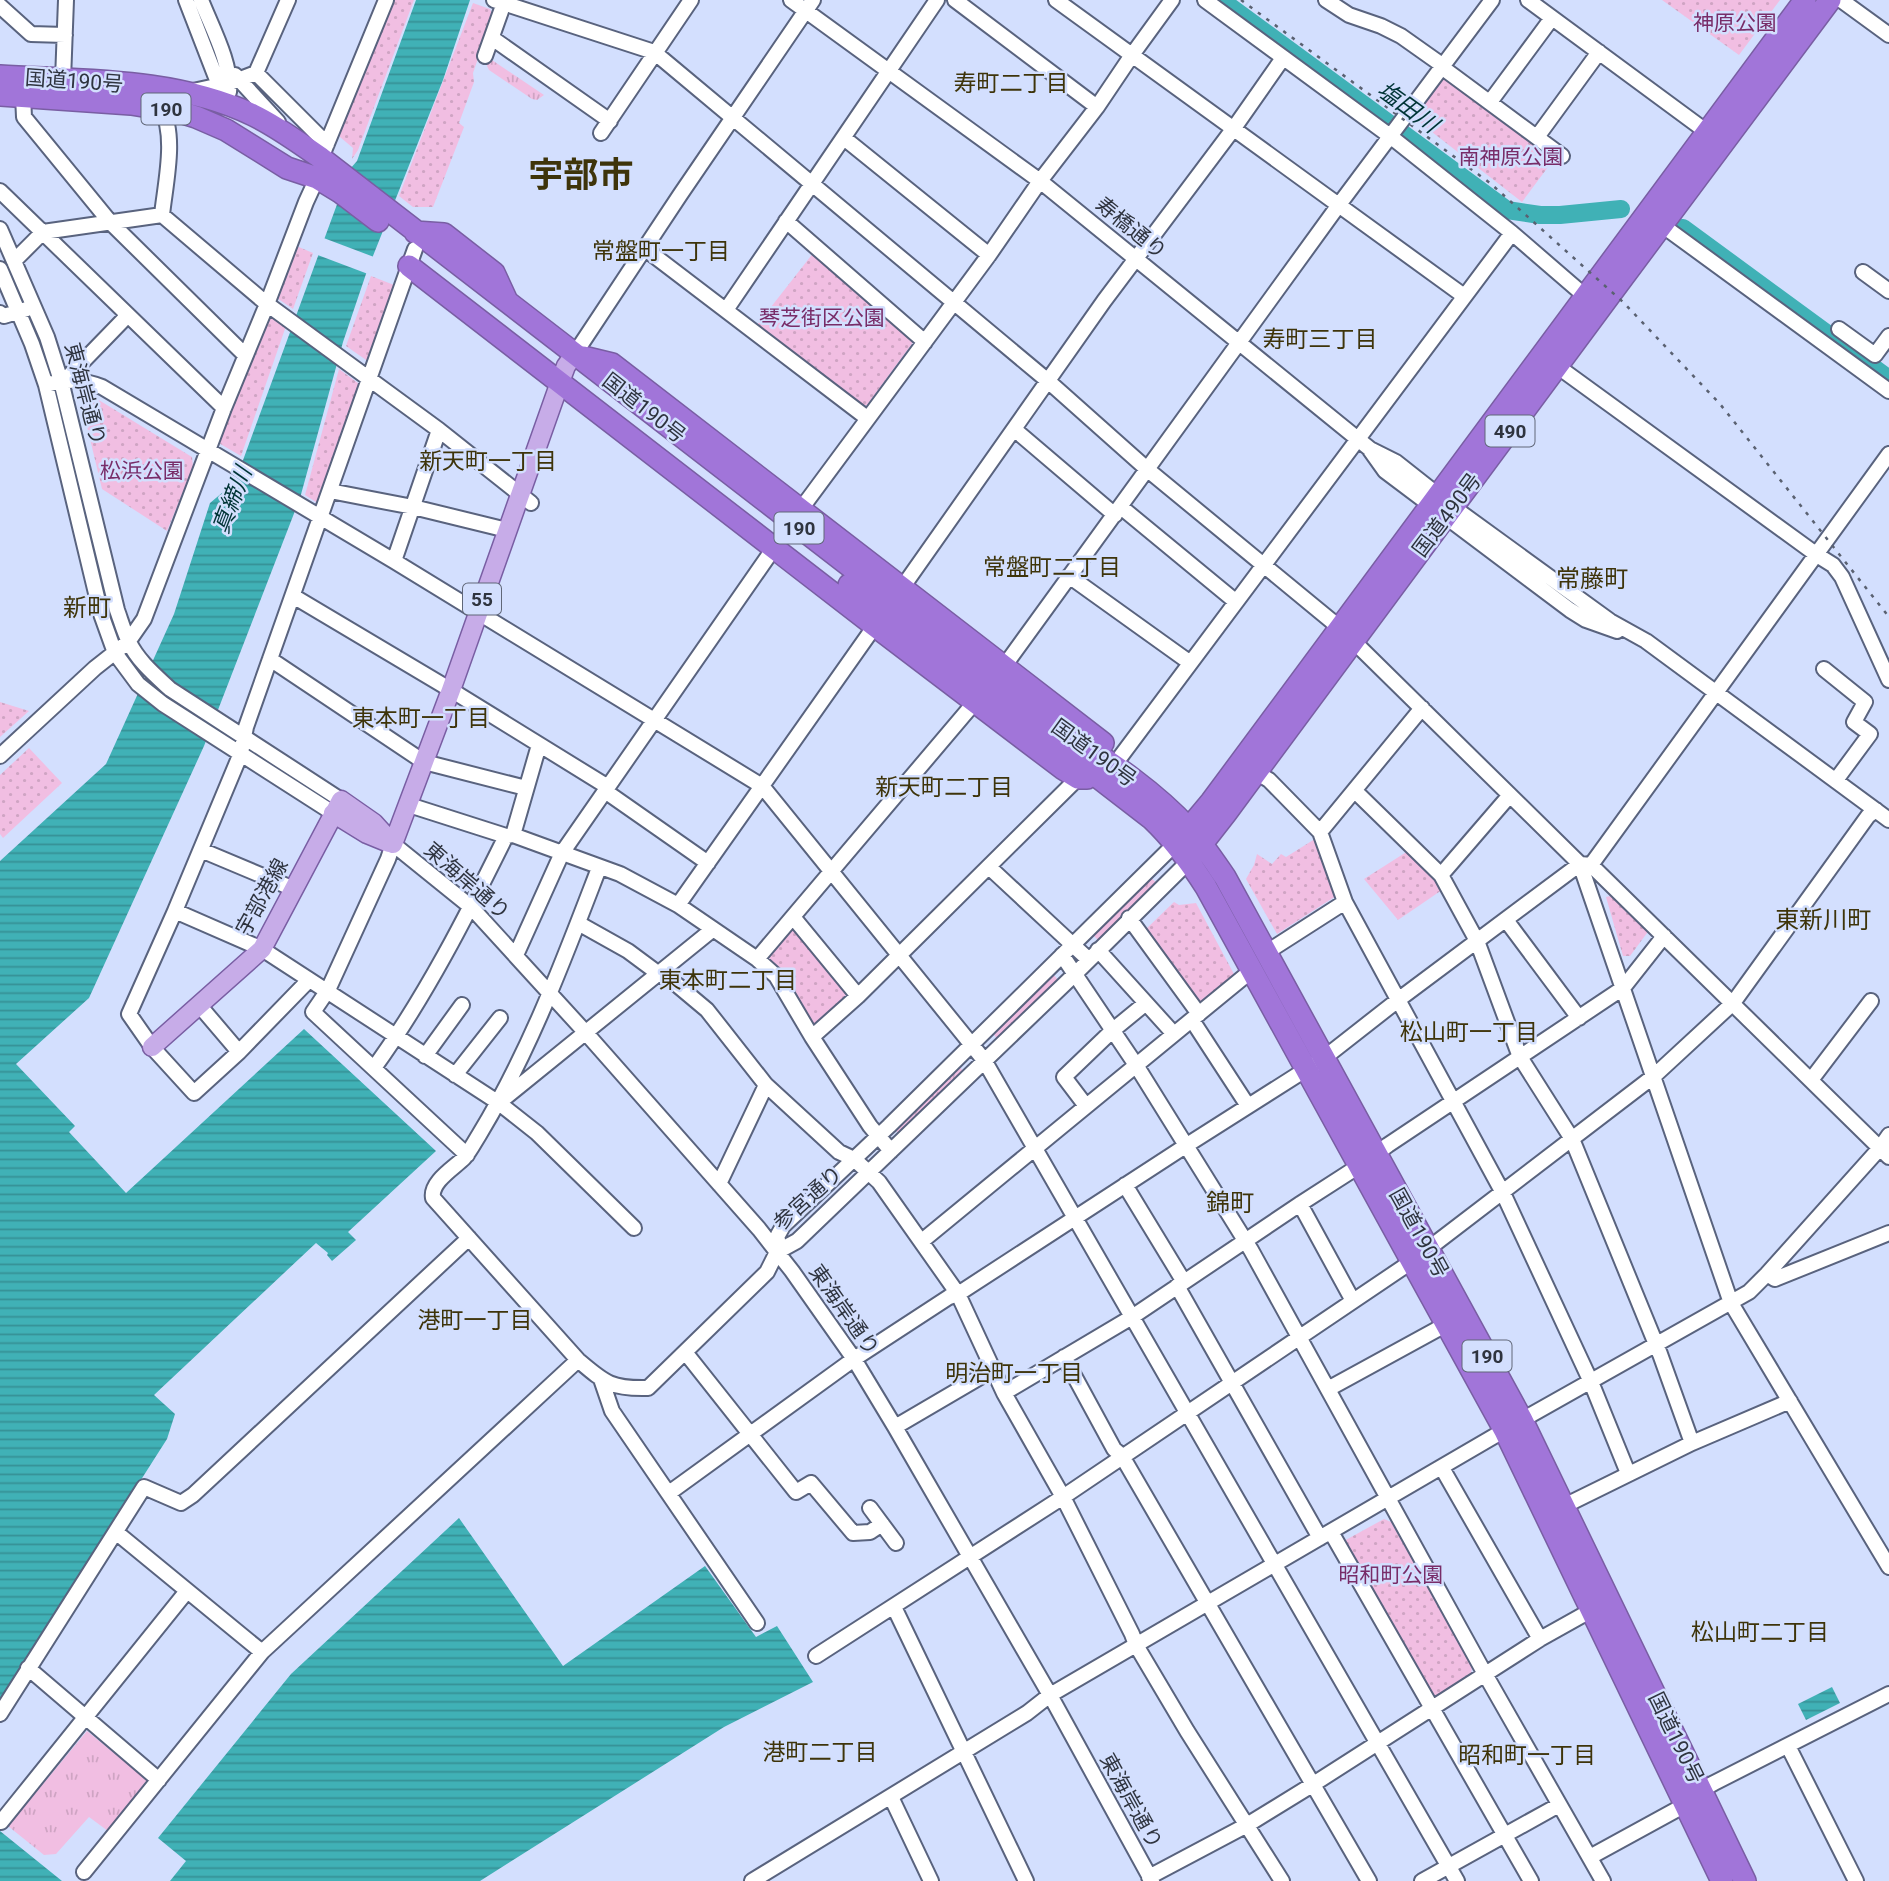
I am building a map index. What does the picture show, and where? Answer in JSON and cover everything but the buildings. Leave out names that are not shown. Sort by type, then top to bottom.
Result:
[{"type":"highway","name":"国道490号","points":[[1442,506],[1557,366],[1654,219],[1707,132],[1805,0]]},
{"type":"highway","name":"国道490号","points":[[1189,844],[1442,506],[1585,296],[1654,219],[1830,0]]},
{"type":"highway","name":"国道190号","points":[[0,76],[131,85],[180,101],[287,168],[322,160]]},
{"type":"highway","points":[[229,88],[241,124],[285,153],[322,160]]},
{"type":"highway","points":[[180,101],[207,113],[221,108],[229,88]]},
{"type":"highway","name":"国道190号","points":[[229,88],[251,114],[291,137],[322,160],[342,185],[389,221],[413,249],[567,368],[788,528],[990,684],[1070,736],[1152,819],[1189,844],[1224,876],[1324,1058],[1411,1262],[1445,1325],[1564,1506],[1600,1605],[1685,1805],[1723,1881]]},
{"type":"highway","name":"国道190号","points":[[0,94],[131,104],[180,101]]},
{"type":"highway","name":"国道190号","points":[[413,249],[508,304],[567,368]]},
{"type":"highway","points":[[567,368],[788,528],[990,684],[1062,768],[1100,767]]},
{"type":"highway","name":"国道490号","points":[[1189,844],[1256,772],[1347,634]]},
{"type":"highway","name":"国道190号","points":[[1189,844],[1206,887],[1306,1070],[1428,1250],[1600,1605],[1701,1790],[1745,1881]]},
{"type":"main road","name":"55","points":[[393,844],[507,530],[526,498],[567,368]]},
{"type":"main road","points":[[337,807],[367,834],[393,844]]},
{"type":"main road","name":"宇部港線","points":[[152,1047],[262,949],[337,807]]},
{"type":"street","points":[[63,80],[66,0]]},
{"type":"street","points":[[186,0],[229,88]]},
{"type":"street","points":[[201,0],[216,59],[229,88]]},
{"type":"street","points":[[229,88],[256,73],[288,0]]},
{"type":"street","points":[[0,756],[95,668],[128,642],[144,618],[386,0]]},
{"type":"street","points":[[601,134],[688,4],[672,0]]},
{"type":"street","name":"寿橋通り","points":[[791,0],[809,6],[887,71],[1040,181],[1370,449],[1385,471],[1442,506],[1610,621],[1646,641],[1889,820]]},
{"type":"street","points":[[726,310],[937,0]]},
{"type":"street","points":[[955,0],[1097,107]]},
{"type":"street","points":[[1056,0],[1464,296]]},
{"type":"street","points":[[516,955],[562,853],[788,528],[989,255],[1040,181],[1097,107],[1172,0]]},
{"type":"street","points":[[1205,0],[1283,58],[1394,130],[1585,296]]},
{"type":"street","points":[[1326,0],[1349,15],[1401,36],[1562,156]]},
{"type":"street","points":[[757,960],[990,684],[1338,206],[1492,0]]},
{"type":"street","points":[[1528,0],[1707,132]]},
{"type":"street","points":[[1841,0],[1886,27]]},
{"type":"street","points":[[485,56],[501,1],[654,52],[1048,381],[1148,470],[1347,634],[1510,795],[1664,936],[1884,1152]]},
{"type":"street","points":[[0,6],[31,34],[65,35]]},
{"type":"street","points":[[567,368],[644,248],[809,6]]},
{"type":"street","points":[[1490,102],[1552,18]]},
{"type":"street","points":[[492,38],[610,121]]},
{"type":"street","points":[[1537,137],[1599,52]]},
{"type":"street","points":[[678,905],[1104,301],[1283,58]]},
{"type":"street","points":[[162,215],[170,139],[166,117],[180,101],[200,88],[216,59]]},
{"type":"street","points":[[256,73],[322,160]]},
{"type":"street","points":[[23,96],[24,117],[110,222],[245,355]]},
{"type":"street","points":[[844,138],[989,255]]},
{"type":"street","points":[[0,191],[224,408]]},
{"type":"street","points":[[14,261],[43,232],[162,215],[267,303],[526,498]]},
{"type":"street","points":[[1654,219],[1889,391]]},
{"type":"street","points":[[786,221],[925,342]]},
{"type":"street","name":"東海岸通り","points":[[0,229],[34,305],[63,380],[117,610],[128,642],[135,654],[170,689],[245,737],[337,807]]},
{"type":"street","points":[[813,1037],[989,867],[1100,767],[1189,663],[1512,233]]},
{"type":"street","points":[[644,248],[867,418]]},
{"type":"street","points":[[309,980],[239,1052],[194,1093],[152,1047],[129,1014],[241,753],[246,727],[413,249]]},
{"type":"street","name":"東海岸通り","points":[[0,270],[46,385],[101,614],[115,653],[138,684],[163,704],[212,737],[337,807]]},
{"type":"street","points":[[1863,272],[1889,291]]},
{"type":"street","points":[[0,313],[4,316],[19,313],[34,305]]},
{"type":"street","points":[[63,380],[128,315]]},
{"type":"street","points":[[1839,329],[1875,355],[1889,336]]},
{"type":"street","points":[[1557,366],[1833,565],[1842,577],[1889,680]]},
{"type":"street","points":[[46,385],[74,379],[102,387],[237,466],[762,786],[984,1060],[1457,1881]]},
{"type":"street","points":[[1014,429],[1235,601]]},
{"type":"street","points":[[394,561],[439,430]]},
{"type":"street","points":[[669,1493],[854,1359],[1324,1058],[1506,919],[1586,864],[1716,692],[1889,454]]},
{"type":"street","points":[[330,491],[413,507],[507,530]]},
{"type":"street","points":[[1069,576],[1189,663]]},
{"type":"street","points":[[293,596],[539,745],[607,789],[708,863]]},
{"type":"street","points":[[271,659],[424,762],[526,788]]},
{"type":"street","points":[[1825,669],[1865,702],[1854,722],[1870,734],[1836,780]]},
{"type":"street","points":[[1320,832],[1422,708]]},
{"type":"street","points":[[374,1068],[396,1037],[509,835],[539,745]]},
{"type":"street","points":[[1256,772],[1269,780],[1320,832],[1345,902],[1503,1193],[1591,1382],[1628,1473]]},
{"type":"street","points":[[1355,791],[1441,875],[1477,942],[1520,1057],[1572,1139],[1656,1344],[1692,1443]]},
{"type":"street","points":[[1441,875],[1510,795]]},
{"type":"street","points":[[409,805],[509,835],[620,874],[678,905],[757,960],[776,976],[877,1137],[891,1151]]},
{"type":"street","points":[[816,1656],[1063,1497],[1411,1262],[1654,1076],[1733,1003],[1868,816],[1876,810]]},
{"type":"street","points":[[393,844],[328,990],[313,1012],[467,1155]]},
{"type":"street","name":"東海岸通り","points":[[393,844],[471,907],[586,1033],[777,1252],[854,1359],[895,1427],[1050,1695],[1150,1879]]},
{"type":"street","name":"参宮通り","points":[[777,1252],[797,1241],[1165,886],[1189,844]]},
{"type":"street","name":"参宮通り","points":[[777,1252],[778,1235],[783,1226],[1073,944],[1189,844]]},
{"type":"street","points":[[201,850],[294,889]]},
{"type":"street","points":[[1586,864],[1623,988],[1731,1303],[1889,1566]]},
{"type":"street","points":[[989,867],[1073,944],[1093,955],[1146,1003],[1174,1034]]},
{"type":"street","points":[[599,868],[550,994],[499,1102],[467,1155],[436,1185],[432,1192],[433,1198],[578,1360],[601,1379],[626,1389],[648,1388],[767,1272],[777,1252]]},
{"type":"street","points":[[1267,952],[1345,902]]},
{"type":"street","points":[[175,911],[262,949],[499,1102],[537,1133],[634,1228]]},
{"type":"street","points":[[793,917],[858,996]]},
{"type":"street","points":[[1129,919],[1195,1017],[1248,1106]]},
{"type":"street","points":[[1506,919],[1579,1018]]},
{"type":"street","points":[[578,923],[670,979],[707,1010],[766,1085],[839,1152],[854,1159],[879,1182],[958,1294],[1003,1393],[1063,1497],[1136,1645],[1282,1881]]},
{"type":"street","points":[[499,1102],[712,930]]},
{"type":"street","points":[[1003,1393],[1132,1317],[1623,988],[1664,936]]},
{"type":"street","points":[[1062,955],[1136,1065],[1246,1240],[1485,1674],[1604,1881]]},
{"type":"street","points":[[922,1241],[1251,971]]},
{"type":"street","points":[[1811,1080],[1871,1001]]},
{"type":"street","points":[[1086,1106],[1064,1077],[1112,1030],[1146,1003]]},
{"type":"street","points":[[199,1005],[239,1052]]},
{"type":"street","points":[[425,1056],[462,1005]]},
{"type":"street","points":[[455,1075],[500,1018]]},
{"type":"street","points":[[719,1184],[766,1085]]},
{"type":"street","points":[[752,1881],[1027,1713],[1050,1695],[1749,1292],[1884,1152],[1889,1135]]},
{"type":"street","points":[[1125,1185],[1233,1383],[1431,1708],[1531,1881]]},
{"type":"street","points":[[1300,1204],[1353,1301]]},
{"type":"street","points":[[1767,1275],[1776,1279],[1889,1233]]},
{"type":"street","points":[[0,1714],[144,1488],[181,1503],[192,1495],[469,1238]]},
{"type":"street","points":[[1328,1389],[1445,1325]]},
{"type":"street","points":[[685,1352],[796,1492],[811,1483],[853,1533],[870,1532],[882,1524]]},
{"type":"street","points":[[1064,1357],[1114,1449],[1122,1456],[1369,1881]]},
{"type":"street","points":[[84,1872],[262,1652],[578,1360]]},
{"type":"street","points":[[895,1427],[994,1369]]},
{"type":"street","points":[[601,1379],[612,1411],[757,1623]]},
{"type":"street","points":[[1564,1506],[1692,1443],[1790,1401]]},
{"type":"street","points":[[1442,1468],[1540,1639]]},
{"type":"street","points":[[870,1508],[896,1543]]},
{"type":"street","points":[[117,1533],[262,1652]]},
{"type":"street","points":[[0,1821],[187,1591]]},
{"type":"street","points":[[1150,1879],[1247,1825],[1540,1639],[1600,1605]]},
{"type":"street","points":[[894,1607],[1026,1881]]},
{"type":"street","points":[[28,1668],[159,1780]]},
{"type":"street","points":[[1590,1857],[1685,1805],[1701,1790],[1889,1694]]},
{"type":"street","points":[[1788,1746],[1856,1881]]},
{"type":"street","points":[[891,1797],[931,1881]]},
{"type":"street","points":[[1422,1881],[1559,1805]]},
{"type":"green space","points":[[391,0],[414,0],[358,150],[352,159],[353,148],[338,132]]},
{"type":"green space","name":"神原公園","points":[[1662,0],[1780,0],[1739,55]]},
{"type":"green space","points":[[473,3],[490,9],[493,15],[459,123],[464,127],[433,207],[413,207],[399,196]]},
{"type":"green space","points":[[489,58],[544,95],[537,100],[532,99],[489,70]]},
{"type":"green space","name":"南神原公園","points":[[1445,74],[1557,155],[1522,202],[1414,118]]},
{"type":"green space","points":[[294,245],[313,253],[293,309],[274,296]]},
{"type":"green space","name":"琴芝街区公園","points":[[814,252],[914,341],[867,405],[863,406],[757,325]]},
{"type":"green space","points":[[371,276],[394,285],[395,288],[369,362],[346,346]]},
{"type":"green space","points":[[269,314],[286,326],[241,456],[217,442]]},
{"type":"green space","points":[[339,369],[362,386],[319,504],[305,495]]},
{"type":"green space","name":"松浜公園","points":[[84,391],[192,457],[193,467],[167,531],[102,489],[80,397]]},
{"type":"green space","points":[[0,702],[29,711],[0,737]]},
{"type":"green space","points":[[29,748],[62,783],[3,838],[0,834],[0,775]]},
{"type":"green space","points":[[1318,837],[1336,896],[1277,934],[1246,879],[1257,854],[1272,864],[1281,854],[1286,857]]},
{"type":"green space","points":[[1408,851],[1433,876],[1442,890],[1398,920],[1364,879]]},
{"type":"green space","points":[[1151,878],[1158,884],[1099,941],[1092,934]]},
{"type":"green space","points":[[1615,895],[1647,928],[1647,933],[1630,956],[1623,956],[1606,897]]},
{"type":"green space","points":[[1174,902],[1179,905],[1196,903],[1235,976],[1200,1003],[1145,930]]},
{"type":"green space","points":[[793,926],[849,992],[818,1023],[812,1023],[779,967],[770,963],[769,957]]},
{"type":"green space","points":[[1052,973],[1059,981],[998,1040],[992,1032]]},
{"type":"green space","points":[[958,1065],[964,1072],[899,1134],[893,1127]]},
{"type":"green space","name":"昭和町公園","points":[[1384,1519],[1391,1522],[1472,1666],[1471,1675],[1435,1698],[1430,1697],[1342,1542]]},
{"type":"green space","points":[[87,1731],[147,1780],[108,1831],[89,1817],[56,1854],[44,1855],[8,1826]]},
{"type":"water","name":"真締川","points":[[416,0],[470,0],[443,80],[367,271],[343,342],[300,498],[204,746],[89,998],[16,1064],[75,1126],[69,1132],[126,1193],[304,1029],[436,1151],[348,1232],[356,1240],[332,1261],[328,1253],[316,1243],[154,1395],[175,1414],[167,1439],[0,1701],[0,861],[106,764],[174,614],[210,503],[235,482],[350,169],[357,161]]},
{"type":"water","points":[[459,1518],[563,1666],[705,1566],[756,1637],[777,1626],[813,1682],[724,1727],[480,1881],[170,1881],[186,1861],[158,1838],[291,1674]]},
{"type":"water","points":[[1832,1687],[1840,1703],[1806,1720],[1798,1704]]},
{"type":"water","points":[[0,1831],[62,1881],[0,1881]]},
{"type":"pier","points":[[321,237],[374,257],[368,274],[315,254]]},
{"type":"waterway","name":"塩田川","points":[[1221,0],[1507,210],[1560,215],[1621,209]]},
{"type":"waterway","name":"塩田川","points":[[1683,228],[1889,379]]},
{"type":"railway","points":[[1241,0],[1490,183],[1623,302],[1720,404],[1889,617]]},
{"type":"district","name":"寿町二丁目","points":[[1011,83]]},
{"type":"district","name":"宇部市","points":[[581,175]]},
{"type":"district","name":"常盤町一丁目","points":[[661,251]]},
{"type":"district","name":"寿町三丁目","points":[[1320,339]]},
{"type":"district","name":"新天町一丁目","points":[[488,461]]},
{"type":"district","name":"常盤町二丁目","points":[[1052,567]]},
{"type":"district","name":"常藤町","points":[[1592,579]]},
{"type":"district","name":"新町","points":[[87,608]]},
{"type":"district","name":"東本町一丁目","points":[[421,718]]},
{"type":"district","name":"新天町二丁目","points":[[944,787]]},
{"type":"district","name":"東新川町","points":[[1823,920]]},
{"type":"district","name":"東本町二丁目","points":[[728,980]]},
{"type":"district","name":"松山町一丁目","points":[[1469,1032]]},
{"type":"district","name":"錦町","points":[[1230,1203]]},
{"type":"district","name":"港町一丁目","points":[[475,1320]]},
{"type":"district","name":"明治町一丁目","points":[[1014,1373]]},
{"type":"district","name":"松山町二丁目","points":[[1760,1632]]},
{"type":"district","name":"港町二丁目","points":[[820,1752]]},
{"type":"district","name":"昭和町一丁目","points":[[1527,1755]]}]
